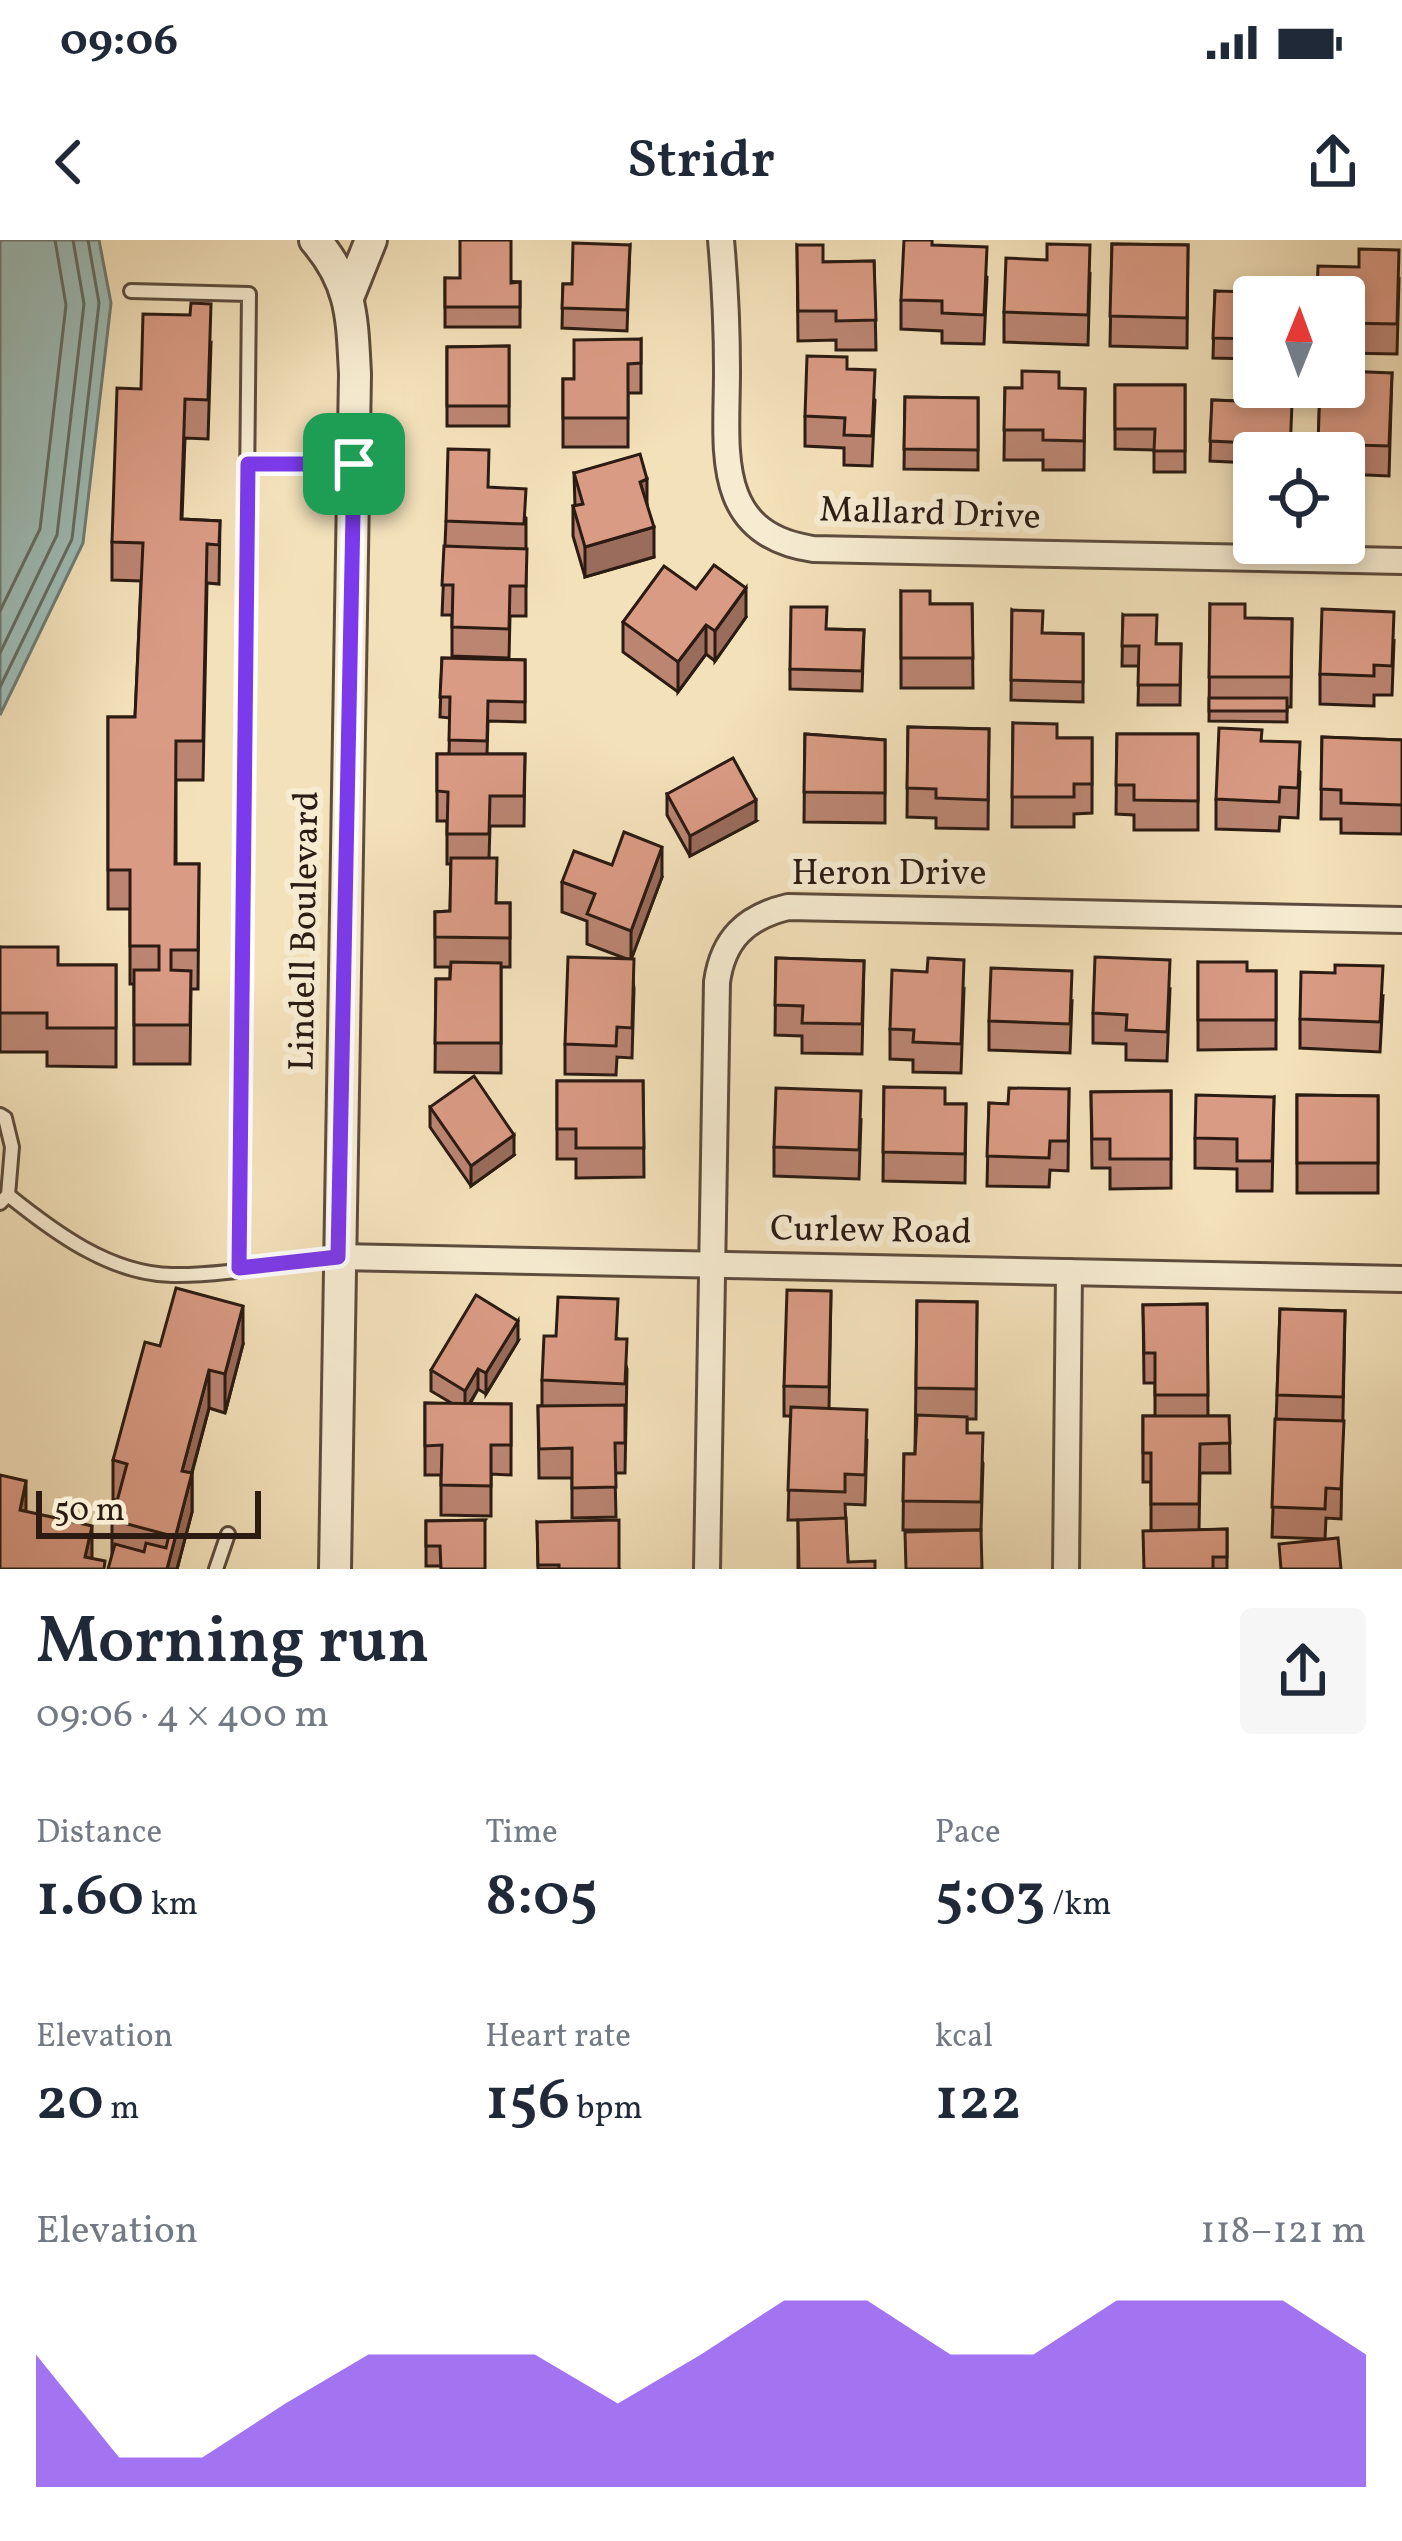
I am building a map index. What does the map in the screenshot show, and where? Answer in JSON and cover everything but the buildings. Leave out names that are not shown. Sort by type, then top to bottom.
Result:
[{"type":"street","name":"Lindell Boulevard","points":[[315,240],[332,259],[349,295],[355,374],[335,1569]]},
{"type":"street","name":"Lindell Boulevard","points":[[349,295],[371,240]]},
{"type":"street","name":"Mallard Drive","points":[[721,240],[727,466],[740,507],[770,537],[813,549],[1402,561]]},
{"type":"street","name":"Heron Drive","points":[[706,1569],[720,962],[730,940],[746,924],[788,908],[1402,920]]},
{"type":"street","name":"Curlew Road","points":[[338,1257],[1402,1279]]},
{"type":"street","points":[[1066,1569],[1069,1272]]},
{"type":"lane","points":[[131,291],[249,294],[239,1268]]},
{"type":"lane","points":[[248,464],[354,464]]},
{"type":"lane","points":[[0,1115],[12,1147],[4,1199],[106,1260],[169,1275],[338,1257]]},
{"type":"lane","points":[[216,1569],[227,1534]]},
{"type":"water","points":[[0,240],[99,240],[111,303],[83,543],[0,715]]},
{"type":"route","points":[[248,464],[354,464],[338,1257],[239,1268],[248,464]]}]
